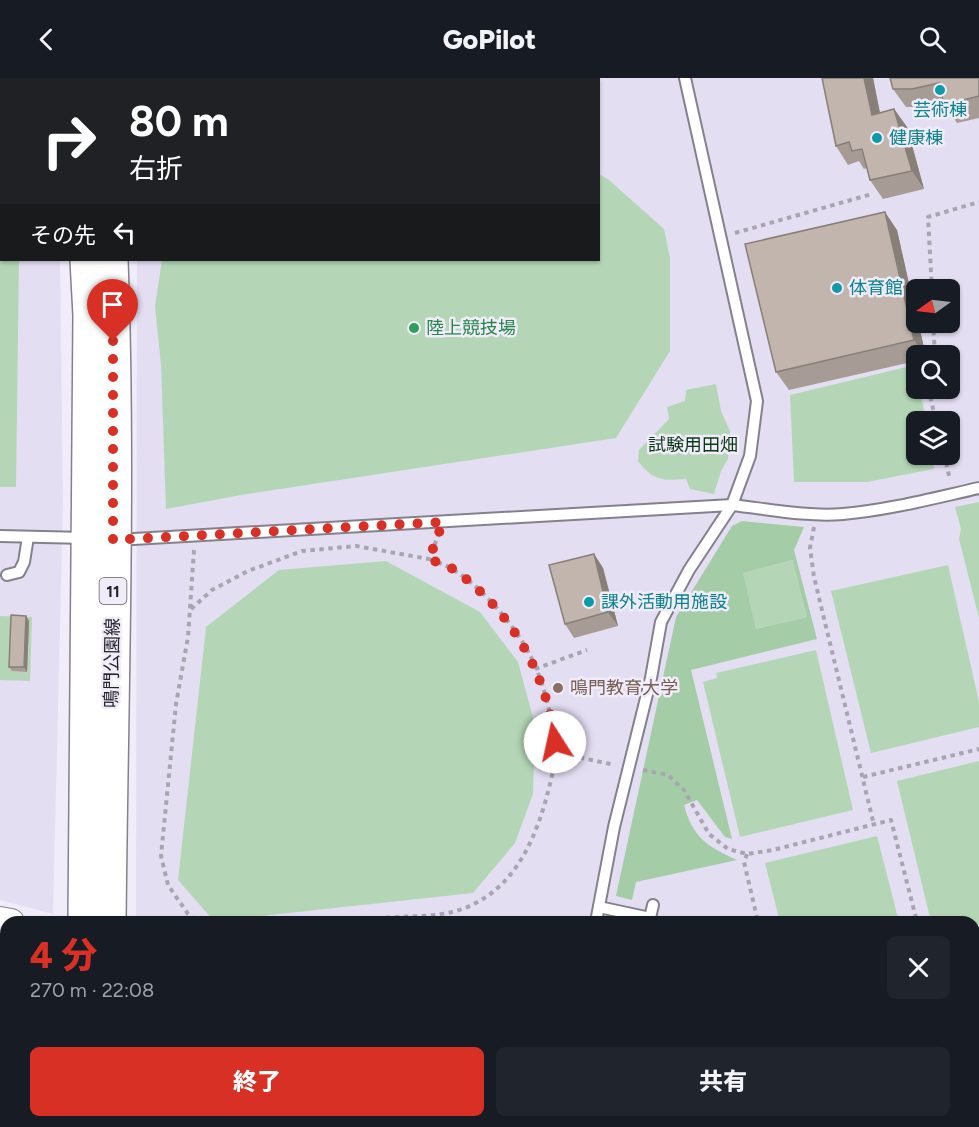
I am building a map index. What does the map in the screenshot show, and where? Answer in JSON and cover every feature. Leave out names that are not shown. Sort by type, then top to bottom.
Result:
[{"type":"main road","name":"鳴門公園線","points":[[87,261],[101,539],[109,916]]},
{"type":"main road","name":"鳴門公園線","points":[[85,916],[101,539],[113,330],[111,261]]},
{"type":"lane","points":[[597,916],[614,827],[651,678],[661,622],[689,570],[732,505],[750,456],[757,401],[685,78]]},
{"type":"lane","points":[[0,536],[101,539],[195,536],[732,505],[818,514],[841,514],[888,508],[979,488]]},
{"type":"lane","points":[[7,574],[19,572],[24,562],[28,537]]},
{"type":"lane","points":[[650,916],[653,905]]},
{"type":"lane","points":[[599,907],[641,916]]},
{"type":"path","points":[[719,237],[872,194]]},
{"type":"path","points":[[931,279],[928,217],[979,202]]},
{"type":"path","points":[[946,465],[953,494]]},
{"type":"path","points":[[818,514],[810,548],[814,577],[874,825]]},
{"type":"path","points":[[429,559],[443,522]]},
{"type":"path","points":[[190,916],[168,885],[161,856],[176,704],[188,637],[195,536]]},
{"type":"path","points":[[190,610],[212,590],[274,560],[302,552],[356,546],[429,559],[452,568],[486,596],[508,622],[530,655],[545,695],[553,728],[556,757],[547,797],[527,852],[512,873],[492,892],[474,904],[450,912],[399,916]]},
{"type":"path","points":[[535,669],[587,650]]},
{"type":"path","points":[[863,777],[979,749]]},
{"type":"path","points":[[556,757],[582,758],[668,775],[684,790],[709,834],[728,849],[747,854],[773,850],[891,820],[915,916]]},
{"type":"path","points":[[747,854],[744,862],[757,916]]},
{"type":"shaded area","name":"鳴門教育大学","points":[[600,78],[979,78],[979,916],[136,916],[137,261],[600,261]]},
{"type":"shaded area","points":[[0,261],[60,261],[63,503],[53,914],[0,900]]},
{"type":"green space","name":"陸上競技場","points":[[600,175],[664,229],[670,258],[670,351],[616,438],[241,495],[166,509],[161,365],[155,306],[162,261],[600,261]]},
{"type":"green space","points":[[0,261],[19,261],[16,487],[0,487]]},
{"type":"green space","points":[[906,367],[906,399],[922,399],[924,411],[906,411],[906,465],[933,465],[934,469],[867,482],[794,482],[790,395]]},
{"type":"green space","name":"試験用田畑","points":[[716,384],[721,411],[730,431],[728,459],[721,471],[714,494],[690,489],[686,479],[671,480],[649,473],[638,461],[639,450],[669,419],[667,407],[685,401],[686,390]]},
{"type":"green space","points":[[979,502],[979,618],[959,539],[961,529],[955,507]]},
{"type":"green space","points":[[742,521],[804,527],[794,550],[817,639],[691,670],[732,839],[725,837],[697,800],[684,805],[692,826],[703,840],[737,860],[636,882],[632,900],[616,896],[676,617],[732,526]],"holes":[[[793,560],[807,617],[756,629],[743,573]]]},
{"type":"green space","points":[[794,560],[807,617],[756,629],[742,573]]},
{"type":"green space","points":[[386,561],[480,612],[518,662],[535,725],[533,794],[515,843],[473,893],[260,916],[210,916],[178,880],[206,627],[279,570]]},
{"type":"green space","points":[[948,565],[979,702],[979,727],[871,753],[831,591]]},
{"type":"green space","points":[[0,616],[32,617],[30,681],[0,680]]},
{"type":"green space","points":[[816,650],[853,810],[740,837],[703,682],[717,678],[716,673]]},
{"type":"green space","points":[[979,761],[979,916],[930,916],[897,781]]},
{"type":"green space","points":[[877,836],[897,916],[778,916],[765,863]]},
{"type":"building","name":"健康棟","points":[[822,78],[864,78],[872,115],[894,109],[912,171],[870,180],[862,149],[852,151],[849,142],[836,146]]},
{"type":"building","points":[[890,78],[979,78],[979,96],[944,105],[939,83],[912,89],[893,89]]},
{"type":"building","name":"体育館","points":[[885,212],[906,305],[906,333],[912,333],[914,340],[776,372],[745,244]]},
{"type":"building","name":"課外活動用施設","points":[[594,554],[608,612],[565,624],[549,565]]},
{"type":"building","points":[[11,615],[26,616],[24,667],[9,667]]},
{"type":"place","name":"芸術棟","points":[[940,90]]},
{"type":"place","name":"健康棟","points":[[877,138]]},
{"type":"place","name":"体育館","points":[[837,288]]},
{"type":"place","name":"陸上競技場","points":[[414,328]]},
{"type":"place","name":"課外活動用施設","points":[[589,602]]},
{"type":"place","name":"鳴門教育大学","points":[[558,688]]},
{"type":"route","points":[[113,341],[113,540],[443,522],[429,559],[452,568],[486,596],[508,622],[530,655],[545,695],[555,742]]}]
